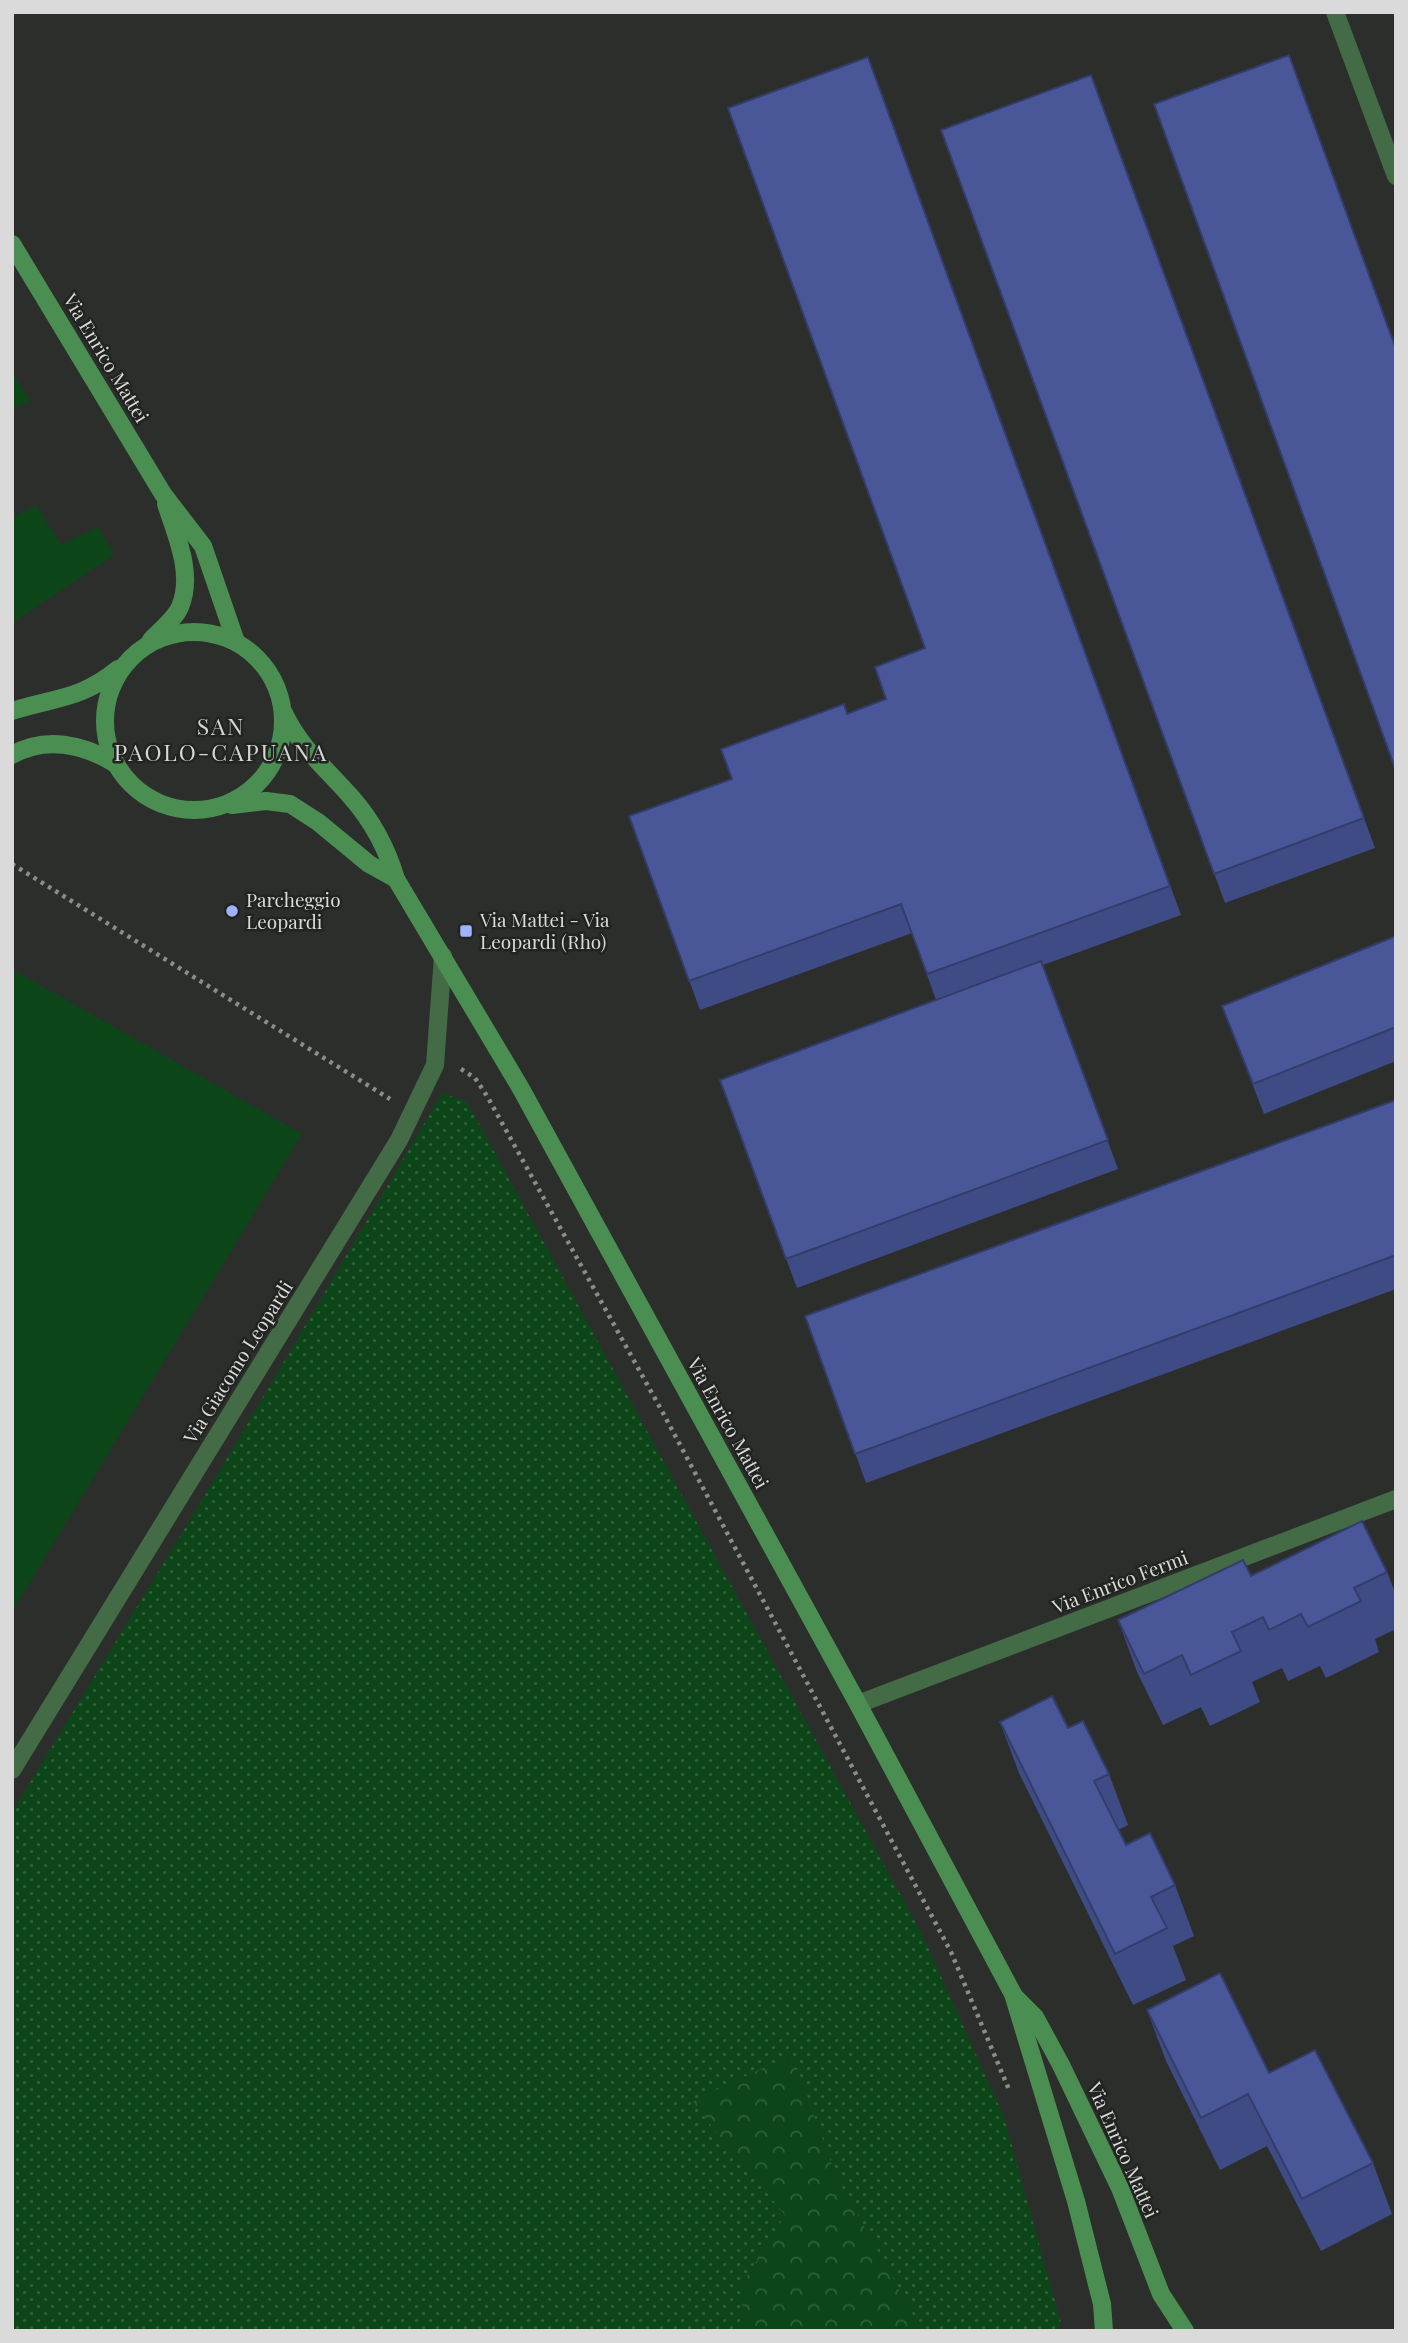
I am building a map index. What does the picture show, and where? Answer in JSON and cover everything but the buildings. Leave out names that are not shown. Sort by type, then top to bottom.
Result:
[{"type":"street","points":[[1335,12],[1396,176]]},
{"type":"street","name":"Via Enrico Mattei","points":[[12,244],[163,494],[203,546],[236,642]]},
{"type":"street","name":"Via Enrico Mattei","points":[[144,647],[180,608],[186,581],[182,555],[163,494]]},
{"type":"street","points":[[12,710],[72,698],[92,688],[144,647],[166,636],[190,631],[215,634],[236,642],[261,661],[276,685],[284,713],[282,738],[274,762],[262,780],[246,794],[220,807],[195,811],[172,808],[150,800],[131,785],[114,763],[106,740],[104,710],[112,683],[126,663]]},
{"type":"street","name":"Via Enrico Mattei","points":[[284,713],[305,750],[353,799],[373,826],[388,854],[396,880],[527,1099],[858,1704],[1013,1994],[1076,2201],[1102,2304],[1104,2331]]},
{"type":"street","points":[[12,755],[51,743],[96,752],[114,763]]},
{"type":"street","name":"Via Enrico Mattei","points":[[220,807],[266,801],[290,804],[318,822],[369,864],[396,880]]},
{"type":"street","name":"Via Giacomo Leopardi","points":[[12,1770],[399,1140],[435,1065],[443,956]]},
{"type":"street","name":"Via Enrico Fermi","points":[[858,1704],[1396,1499]]},
{"type":"street","name":"Via Enrico Mattei","points":[[1013,1994],[1035,2017],[1061,2065],[1120,2188],[1161,2294],[1185,2331]]},
{"type":"path","points":[[12,864],[399,1105]]},
{"type":"path","points":[[435,1065],[466,1070],[475,1078],[494,1108],[663,1413],[951,1952],[1012,2098]]},
{"type":"green space","points":[[12,372],[30,401],[12,410]]},
{"type":"green space","points":[[36,505],[61,545],[98,527],[114,555],[12,623],[12,518]]},
{"type":"green space","points":[[12,969],[302,1134],[12,1612]]},
{"type":"green space","points":[[442,1093],[467,1102],[923,1936],[1004,2117],[1061,2323],[1059,2331],[922,2331],[835,2174],[792,2054],[692,2102],[786,2215],[741,2286],[744,2331],[12,2331],[12,1812],[219,1472]]},
{"type":"green space","points":[[792,2054],[835,2174],[922,2331],[744,2331],[741,2286],[785,2215],[692,2102]]},
{"type":"place","name":"Parcheggio Leopardi","points":[[232,911]]},
{"type":"place","name":"Via Mattei - Via Leopardi (Rho)","points":[[466,931]]},
{"type":"district","name":"SAN PAOLO-CAPUANA","points":[[221,740]]}]
